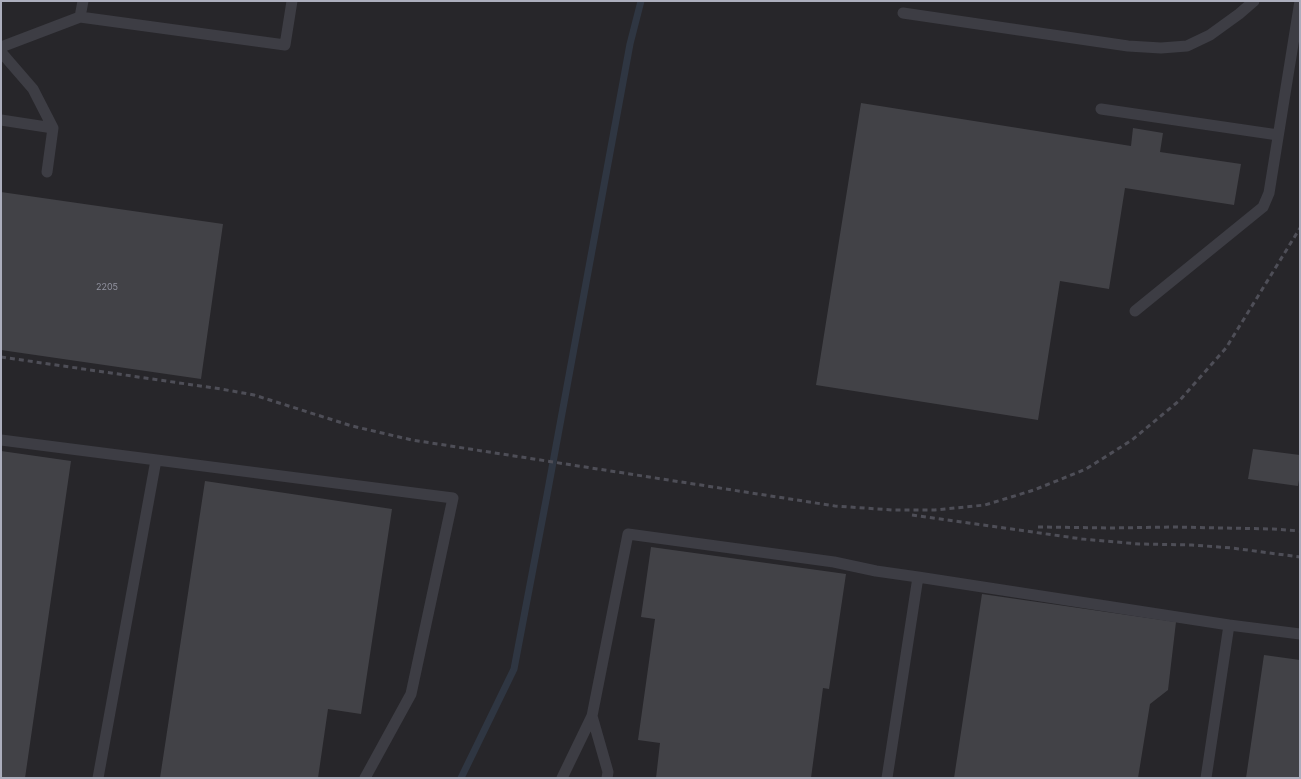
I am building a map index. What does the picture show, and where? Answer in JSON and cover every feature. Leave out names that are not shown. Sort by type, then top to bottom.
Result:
[{"type":"lane","points":[[80,17],[83,1]]},
{"type":"lane","points":[[1,47],[80,17],[285,45],[292,1]]},
{"type":"lane","points":[[903,13],[1128,46],[1161,48],[1187,46],[1210,35],[1254,1]]},
{"type":"lane","points":[[1135,311],[1263,207],[1269,192],[1300,1]]},
{"type":"lane","points":[[1,52],[33,89],[53,128],[47,172]]},
{"type":"lane","points":[[1101,109],[1278,135]]},
{"type":"lane","points":[[1,120],[53,128]]},
{"type":"lane","points":[[1,440],[454,498],[412,694],[365,778]]},
{"type":"lane","points":[[98,778],[156,460]]},
{"type":"lane","points":[[562,778],[592,716],[628,534],[834,562],[876,571],[1300,634]]},
{"type":"lane","points":[[887,778],[918,577]]},
{"type":"lane","points":[[1206,778],[1230,624]]},
{"type":"lane","points":[[592,716],[608,772],[607,778]]},
{"type":"shaded area","points":[[1,1],[1300,1],[1300,778],[1,778]]},
{"type":"building","points":[[861,103],[1131,146],[1133,128],[1163,133],[1160,152],[1241,164],[1234,205],[1125,188],[1109,289],[1060,281],[1038,420],[816,385]]},
{"type":"building","points":[[1,192],[223,224],[201,379],[1,350]]},
{"type":"building","points":[[1253,449],[1300,455],[1300,474],[1298,486],[1248,479]]},
{"type":"building","points":[[1,451],[71,461],[25,778],[1,778]]},
{"type":"building","points":[[205,481],[392,509],[361,714],[328,709],[318,778],[160,778]]},
{"type":"building","points":[[651,547],[846,574],[829,689],[823,688],[811,778],[656,778],[660,743],[638,740],[655,619],[641,617]]},
{"type":"building","points":[[982,594],[1176,622],[1168,690],[1150,704],[1138,778],[954,778]]},
{"type":"building","points":[[1264,655],[1300,660],[1300,778],[1246,778]]},
{"type":"waterway","points":[[461,778],[514,669],[630,44],[641,1]]},
{"type":"railway","points":[[1,357],[254,395],[352,426],[412,440],[835,506],[892,510],[935,510],[985,505],[1034,490],[1086,469],[1132,440],[1180,400],[1226,348],[1300,228]]},
{"type":"railway","points":[[912,515],[1082,539],[1139,544],[1192,545],[1232,548],[1300,557]]},
{"type":"railway","points":[[1038,527],[1174,527],[1300,531]]}]
